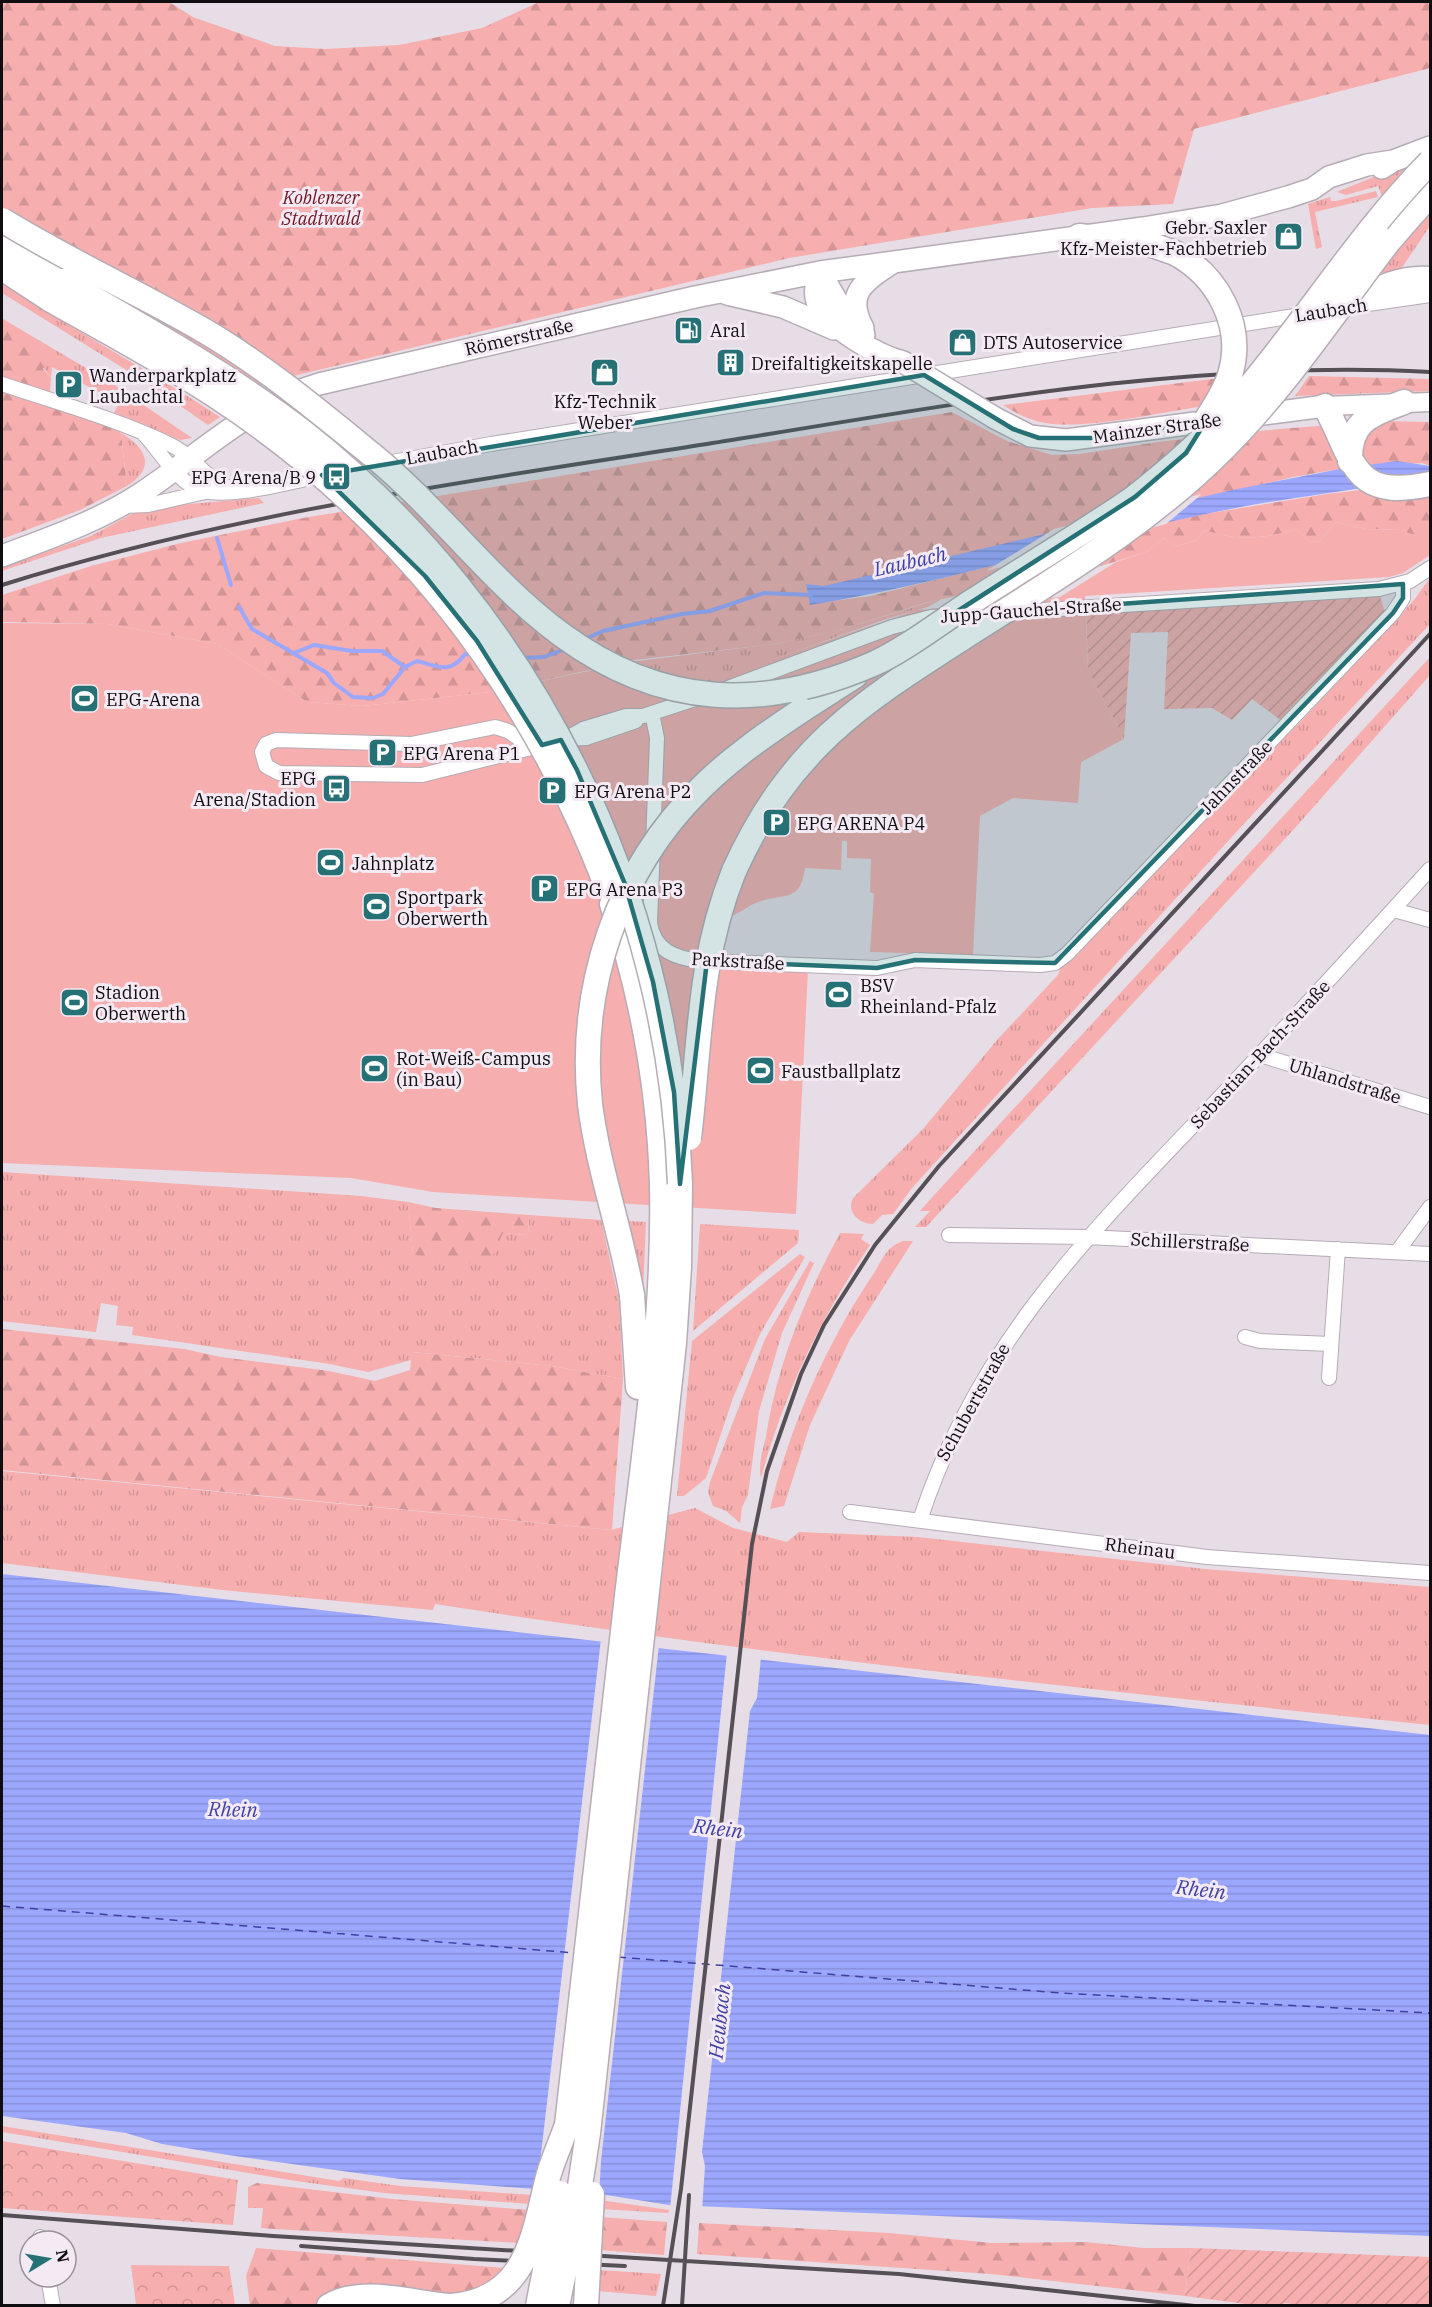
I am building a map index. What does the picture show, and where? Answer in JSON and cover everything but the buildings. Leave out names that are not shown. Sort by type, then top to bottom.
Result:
[{"type":"highway","points":[[630,1572],[626,1531],[638,1394],[634,1318],[625,1259],[595,1132],[588,1082],[589,1028],[601,954],[621,902],[641,865],[683,806],[723,768],[752,745],[875,663],[1108,515],[1161,476],[1235,405],[1347,259],[1431,162]]},
{"type":"highway","points":[[680,1184],[691,1117],[700,1007],[711,939],[726,890],[745,847],[782,785],[828,733],[870,699],[1107,546],[1179,490],[1226,446],[1328,323],[1389,241],[1431,194]]},
{"type":"highway","points":[[2,220],[204,331],[285,386],[375,458],[532,611],[585,651],[613,667],[661,687],[729,697],[794,689],[875,663]]},
{"type":"highway","points":[[1080,236],[1149,244],[1175,253],[1198,267],[1217,289],[1229,317],[1233,344],[1231,373],[1186,453]]},
{"type":"highway","points":[[2,244],[187,353],[304,433],[357,478],[408,528],[456,583],[495,634],[534,693],[577,770],[628,893],[648,962],[667,1046],[676,1116],[680,1184],[679,1267],[674,1342],[578,2129],[538,2306]]},
{"type":"highway","points":[[2,268],[215,395],[283,443],[337,487],[405,554],[464,624],[511,693],[563,783],[592,849],[626,949],[647,1045],[659,1137],[662,1194],[660,1281],[630,1572],[578,2129],[575,2219],[557,2306]]},
{"type":"highway","points":[[1328,323],[1378,288],[1404,280],[1431,279]]},
{"type":"highway","points":[[1350,461],[1351,442],[1359,424],[1372,414],[1404,402]]},
{"type":"highway","points":[[1330,416],[1350,461],[1361,476],[1385,486],[1406,487],[1431,484]]},
{"type":"highway","points":[[329,2306],[351,2298],[370,2296],[450,2306],[474,2302],[494,2293],[519,2267],[534,2236],[549,2175],[578,2129]]},
{"type":"highway","points":[[578,2129],[593,2182],[586,2306]]},
{"type":"main road","name":"Römerstraße","points":[[2,556],[67,532],[122,506],[183,465],[260,408],[301,389],[360,373],[718,292],[820,272],[1222,215],[1312,189],[1329,177],[1367,165],[1393,161],[1431,147]]},
{"type":"main road","points":[[869,339],[856,314],[857,294],[868,280],[897,260]]},
{"type":"main road","name":"Mainzer Straße","points":[[820,272],[815,291],[818,303],[827,317],[843,330],[888,357],[903,362]]},
{"type":"main road","name":"Mainzer Straße","points":[[820,272],[847,318],[869,339],[995,418],[1030,436],[1066,440],[1330,416]]},
{"type":"main road","points":[[718,292],[783,307],[843,330]]},
{"type":"street","name":"Laubach","points":[[122,506],[148,505],[205,492],[271,486],[491,444],[1431,295]]},
{"type":"street","points":[[2,384],[143,433],[173,446],[193,487],[205,492]]},
{"type":"street","name":"Mainzer Straße","points":[[1330,416],[1404,402],[1431,402]]},
{"type":"street","points":[[183,465],[236,490]]},
{"type":"street","name":"Jupp-Gauchel-Straße","points":[[532,748],[508,731],[488,727],[443,740],[411,744],[276,740],[266,744],[262,752],[266,766],[273,772],[415,776],[438,773],[532,748],[565,739],[586,738],[612,731],[629,725],[647,714],[892,627],[931,617],[1379,589],[1403,584],[1431,568]]},
{"type":"street","name":"Jahnstraße","points":[[1056,963],[1393,613],[1403,598],[1403,584]]},
{"type":"street","name":"Parkstraße","points":[[647,714],[657,738],[650,923],[658,944],[673,955],[700,961],[877,968],[915,960],[1040,965],[1056,963]]},
{"type":"street","name":"Sebastian-Bach-Straße","points":[[1087,1237],[1260,1055],[1431,869]]},
{"type":"street","points":[[1394,910],[1431,920]]},
{"type":"street","name":"Uhlandstraße","points":[[1260,1055],[1431,1107]]},
{"type":"street","points":[[1397,1252],[1431,1207]]},
{"type":"street","name":"Schillerstraße","points":[[949,1235],[1087,1237],[1431,1254]]},
{"type":"street","name":"Schubertstraße","points":[[920,1520],[935,1474],[960,1418],[987,1369],[1017,1325],[1087,1237]]},
{"type":"street","points":[[1329,1378],[1338,1249]]},
{"type":"street","points":[[1245,1337],[1260,1341],[1332,1344]]},
{"type":"street","name":"Rheinau","points":[[850,1512],[1207,1557],[1431,1573]]},
{"type":"street","points":[[50,2289],[53,2306]]},
{"type":"highlighted area","points":[[924,375],[1013,429],[1039,438],[1092,438],[1206,421],[1186,453],[1135,497],[950,616],[1403,584],[1403,598],[1393,613],[1055,963],[915,960],[877,968],[707,961],[680,1184],[674,1092],[653,982],[625,884],[577,770],[561,740],[542,745],[477,641],[425,576],[322,475]]},
{"type":"green space","name":"Koblenzer Stadtwald","points":[[2,2],[169,2],[193,17],[275,46],[325,49],[399,45],[482,28],[539,2],[1430,2],[1430,68],[1194,129],[1173,204],[1092,208],[789,258],[289,377],[2,210]]},
{"type":"green space","points":[[1420,158],[1386,195],[1382,196],[1378,186],[1346,195],[1337,192]]},
{"type":"green space","points":[[1376,191],[1378,197],[1315,212],[1322,247],[1316,249],[1308,204],[1330,197],[1331,201],[1336,201]]},
{"type":"green space","points":[[1430,207],[1430,226],[1401,269],[1382,274],[1381,269]]},
{"type":"green space","points":[[68,270],[177,328],[264,384],[258,388]]},
{"type":"green space","points":[[2,282],[220,417],[208,425],[141,379],[2,293]]},
{"type":"green space","points":[[2,318],[42,353],[45,361],[43,369],[51,377],[50,393],[121,433],[127,486],[80,510],[2,539]]},
{"type":"green space","points":[[3,319],[113,384],[192,438],[180,440],[114,413],[119,403],[52,367],[51,377]]},
{"type":"green space","points":[[1309,376],[1430,379],[1430,391],[1295,396]]},
{"type":"green space","points":[[1220,378],[1205,406],[1102,422],[1062,425],[1045,423],[1022,416],[1003,405]]},
{"type":"green space","points":[[952,412],[1007,441],[1052,455],[1079,454],[1165,441],[1280,429],[1380,421],[1430,422],[1430,466],[1422,463],[1345,468],[1293,477],[824,587],[807,584],[810,604],[871,596],[1180,518],[1327,494],[1413,484],[1430,485],[1430,534],[1367,529],[1336,522],[1319,542],[1309,541],[1296,529],[1262,537],[1227,536],[1205,530],[1195,541],[1176,546],[1164,538],[1146,552],[1101,566],[928,602],[840,630],[775,644],[634,660],[491,692],[362,706],[307,702],[217,644],[108,624],[2,622],[2,595],[91,566],[181,543],[303,518]]},
{"type":"green space","points":[[121,433],[137,445],[145,458],[142,472],[127,486]]},
{"type":"green space","points":[[259,498],[264,503],[101,538],[2,571],[2,567],[91,536],[143,508]]},
{"type":"green space","name":"Sportpark Oberwerth","points":[[1336,522],[1367,529],[1430,534],[1430,555],[1403,573],[1389,577],[1085,596],[1088,670],[1124,739],[1081,762],[1078,803],[1013,798],[980,816],[973,955],[870,952],[874,894],[870,892],[871,859],[847,858],[847,841],[842,841],[841,870],[805,868],[803,879],[796,891],[785,896],[757,902],[727,918],[715,966],[808,970],[796,1214],[433,1192],[351,1178],[2,1163],[2,623],[108,624],[217,644],[307,702],[362,706],[491,692],[593,670],[625,686],[660,698],[917,610],[1060,597],[1116,562],[1146,552],[1164,538],[1176,546],[1195,541],[1205,530],[1227,536],[1262,537],[1296,529],[1309,541],[1319,542]]},
{"type":"green space","points":[[1430,578],[1430,624],[1240,828],[912,1188],[893,1214],[882,1215],[873,1224],[863,1222],[855,1216],[851,1208],[853,1198],[923,1129],[997,1040],[1058,975],[1061,966],[1306,716],[1414,600]]},
{"type":"green space","points":[[1380,596],[1385,612],[1283,722],[1252,699],[1232,720],[1212,708],[1164,709],[1168,632],[1131,633],[1124,739],[1088,670],[1086,613]]},
{"type":"green space","points":[[943,598],[928,607],[889,618],[699,686],[622,663],[775,644],[840,630]]},
{"type":"green space","points":[[1430,657],[1430,675],[1295,828],[926,1227],[915,1227],[930,1211],[920,1211],[936,1193]]},
{"type":"green space","points":[[2,1172],[361,1196],[408,1202],[413,1254],[503,1233],[528,1235],[529,1215],[601,1220],[619,1300],[623,1379],[552,1366],[413,1352],[411,1360],[368,1372],[330,1364],[132,1335],[133,1327],[116,1325],[118,1306],[101,1303],[96,1332],[2,1321]]},
{"type":"green space","points":[[408,1202],[436,1208],[529,1215],[528,1235],[503,1233],[490,1262],[439,1263],[413,1254]]},
{"type":"green space","points":[[628,1221],[646,1222],[643,1293]]},
{"type":"green space","points":[[700,1224],[799,1230],[798,1243],[693,1331]]},
{"type":"green space","points":[[840,1233],[864,1234],[861,1239],[870,1245],[835,1300],[806,1357],[781,1415],[761,1478],[761,1457],[777,1383],[785,1358],[815,1282]]},
{"type":"green space","points":[[902,1241],[913,1241],[849,1341],[810,1425],[784,1506],[770,1509],[799,1415],[826,1355],[884,1256],[889,1249]]},
{"type":"green space","points":[[800,1254],[805,1257],[760,1334],[733,1398],[706,1478],[684,1496],[677,1496],[692,1341]]},
{"type":"green space","points":[[810,1261],[814,1263],[782,1333],[759,1411],[748,1495],[742,1507],[740,1523],[726,1511],[713,1506],[708,1492],[710,1482],[765,1339]]},
{"type":"green space","points":[[2,1329],[184,1349],[221,1357],[329,1371],[375,1381],[410,1370],[412,1352],[552,1366],[623,1379],[612,1530],[2,1470]]},
{"type":"green space","points":[[2,1471],[611,1530],[695,1508],[733,1528],[787,1542],[799,1532],[918,1537],[1205,1569],[1430,1587],[1430,1725],[807,1656],[435,1604],[433,1610],[223,1590],[2,1563]]},
{"type":"green space","points":[[2,2126],[339,2181],[344,2178],[400,2186],[533,2195],[531,2204],[384,2193],[296,2181],[2,2132]]},
{"type":"green space","points":[[2,2141],[238,2180],[233,2225],[2,2208]]},
{"type":"green space","points":[[257,2183],[392,2199],[529,2210],[519,2243],[261,2228],[263,2208],[248,2208],[248,2187]]},
{"type":"green space","points":[[600,2200],[669,2210],[668,2213],[600,2209]]},
{"type":"green space","points":[[600,2217],[667,2222],[664,2255],[599,2250]]},
{"type":"green space","points":[[699,2223],[889,2233],[992,2243],[1085,2242],[1144,2248],[1191,2248],[1185,2296],[991,2274],[697,2254]]},
{"type":"green space","points":[[256,2248],[505,2268],[495,2279],[482,2286],[453,2295],[316,2306],[250,2305],[246,2276]]},
{"type":"green space","points":[[1191,2248],[1430,2257],[1430,2305],[1307,2306],[1285,2303],[1261,2306],[1185,2296]]},
{"type":"green space","points":[[131,2265],[229,2266],[235,2305],[136,2305]]},
{"type":"green space","points":[[598,2270],[661,2274],[656,2296],[597,2291]]},
{"type":"water","points":[[1397,461],[1430,466],[1430,485],[1362,488],[1233,508],[931,581],[810,605],[806,584],[824,586],[1232,490],[1345,468]]},
{"type":"water","points":[[2,1574],[1430,1735],[1430,2236],[669,2205],[600,2194],[400,2179],[228,2155],[162,2144],[126,2133],[2,2116]]},
{"type":"pier","points":[[1202,494],[1166,524],[1087,545],[1141,508]]},
{"type":"pier","points":[[1138,509],[1084,546],[986,571],[1054,529]]},
{"type":"pier","points":[[601,1639],[659,1645],[601,2161],[599,2197],[534,2192],[541,2154]]},
{"type":"pier","points":[[727,1653],[761,1657],[757,1698],[750,1711],[702,2152],[705,2166],[702,2211],[670,2209]]},
{"type":"waterway","name":"Laubach","points":[[217,538],[231,585]]},
{"type":"waterway","name":"Laubach","points":[[585,639],[603,631],[682,614],[710,611],[764,593],[811,595]]},
{"type":"waterway","name":"Laubach","points":[[239,607],[252,629],[327,673],[334,683],[353,697],[373,698],[383,694],[405,667],[417,661],[437,667],[449,667],[465,654],[474,655]]},
{"type":"waterway","name":"Laubach","points":[[294,653],[314,645],[352,651],[382,651],[405,667]]},
{"type":"waterway","name":"Laubach","points":[[520,658],[544,657],[568,648]]},
{"type":"ferry route","points":[[2,1906],[575,1953]]},
{"type":"ferry route","points":[[618,1957],[1061,1993],[1430,2013]]},
{"type":"railway","points":[[2,585],[175,538],[352,501],[977,401],[1157,379],[1248,372],[1339,370],[1430,372]]},
{"type":"railway","points":[[663,2306],[681,2189],[752,1544],[767,1471],[801,1374],[824,1325],[875,1245],[939,1166],[1430,634]]},
{"type":"railway","points":[[682,2306],[689,2195]]},
{"type":"railway","points":[[2,2215],[273,2236],[899,2274],[1195,2306]]},
{"type":"railway","points":[[301,2246],[474,2259],[625,2266]]},
{"type":"place","name":"Gebr. Saxler Kfz-Meister-Fachbetrieb","points":[[1288,237]]},
{"type":"place","name":"Aral","points":[[689,330]]},
{"type":"place","name":"DTS Autoservice","points":[[962,342]]},
{"type":"place","name":"Dreifaltigkeitskapelle","points":[[730,363]]},
{"type":"place","name":"Kfz-Technik Weber","points":[[605,372]]},
{"type":"place","name":"Wanderparkplatz Laubachtal","points":[[68,385]]},
{"type":"place","name":"EPG Arena/B 9","points":[[337,477]]},
{"type":"place","name":"EPG-Arena","points":[[85,699]]},
{"type":"place","name":"EPG Arena P1","points":[[382,753]]},
{"type":"place","name":"EPG Arena/Stadion","points":[[337,788]]},
{"type":"place","name":"EPG Arena P2","points":[[553,791]]},
{"type":"place","name":"EPG ARENA P4","points":[[776,823]]},
{"type":"place","name":"Jahnplatz","points":[[331,863]]},
{"type":"place","name":"EPG Arena P3","points":[[545,889]]},
{"type":"place","name":"Sportpark Oberwerth","points":[[376,907]]},
{"type":"place","name":"BSV Rheinland-Pfalz","points":[[839,995]]},
{"type":"place","name":"Stadion Oberwerth","points":[[74,1002]]},
{"type":"place","name":"Rot-Weiß-Campus (in Bau)","points":[[375,1068]]},
{"type":"place","name":"Faustballplatz","points":[[760,1071]]},
{"type":"water label","name":"Rhein","points":[[233,1809]]},
{"type":"water label","name":"Rhein","points":[[718,1828]]},
{"type":"water label","name":"Rhein","points":[[1201,1889]]},
{"type":"water label","name":"Heubach","points":[[719,2021]]}]
